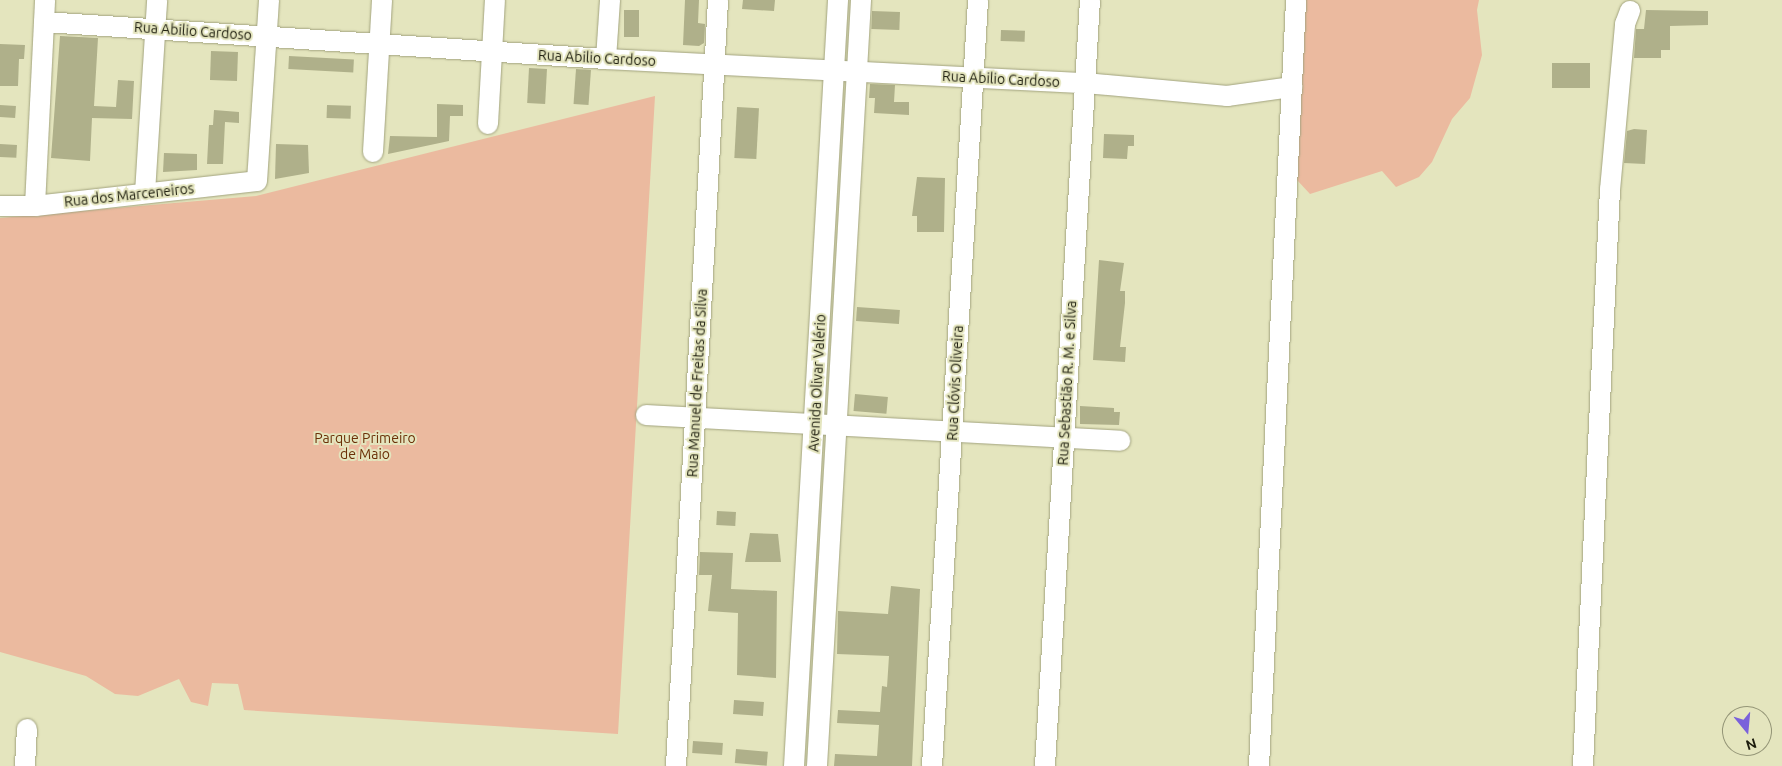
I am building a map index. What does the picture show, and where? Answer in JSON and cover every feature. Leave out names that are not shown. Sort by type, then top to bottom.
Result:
[{"type":"street","points":[[35,206],[45,0]]},
{"type":"street","points":[[145,193],[157,0]]},
{"type":"street","points":[[267,36],[269,0]]},
{"type":"street","points":[[373,152],[382,0]]},
{"type":"street","points":[[488,124],[494,0]]},
{"type":"street","points":[[606,59],[610,0]]},
{"type":"street","name":"Rua Manuel de Freitas da Silva","points":[[676,766],[718,0]]},
{"type":"street","name":"Avenida Olivar Valério","points":[[794,766],[838,0]]},
{"type":"street","points":[[817,766],[835,424],[861,0]]},
{"type":"street","name":"Rua Clóvis Oliveira","points":[[932,766],[978,0]]},
{"type":"street","name":"Rua Sebastião R. M. e Silva","points":[[1045,766],[1090,0]]},
{"type":"street","points":[[1259,766],[1296,0]]},
{"type":"street","points":[[1583,766],[1610,190],[1625,24],[1630,12]]},
{"type":"street","name":"Rua Abilio Cardoso","points":[[44,22],[606,59],[1085,83],[1150,91],[1227,96],[1292,88]]},
{"type":"street","name":"Rua dos Marceneiros","points":[[0,206],[35,206],[257,180],[267,36]]},
{"type":"street","points":[[646,415],[695,416],[1120,441]]},
{"type":"street","points":[[25,766],[26,730]]},
{"type":"green space","points":[[1304,0],[1479,0],[1477,10],[1482,55],[1470,98],[1452,119],[1432,162],[1419,177],[1396,187],[1382,171],[1310,194],[1297,180]]},
{"type":"green space","name":"Parque Primeiro de Maio","points":[[655,96],[618,734],[244,710],[238,684],[212,683],[208,706],[191,702],[179,679],[138,696],[115,694],[86,676],[0,652],[0,218],[256,196]]},
{"type":"building","points":[[685,0],[699,0],[698,23],[705,24],[704,43],[699,46],[683,45]]},
{"type":"building","points":[[743,0],[775,0],[774,11],[742,9]]},
{"type":"building","points":[[624,10],[639,10],[639,37],[624,37]]},
{"type":"building","points":[[1646,10],[1708,11],[1708,25],[1670,26],[1670,50],[1661,50],[1661,58],[1634,58],[1636,29],[1644,29]]},
{"type":"building","points":[[872,11],[900,12],[899,30],[871,29]]},
{"type":"building","points":[[1001,30],[1025,31],[1025,42],[1001,41]]},
{"type":"building","points":[[60,36],[98,38],[94,106],[116,107],[118,80],[134,81],[132,119],[92,118],[90,161],[51,158]]},
{"type":"building","points":[[0,44],[25,45],[24,59],[19,59],[18,86],[0,86]]},
{"type":"building","points":[[211,51],[238,52],[237,81],[210,80]]},
{"type":"building","points":[[289,56],[354,59],[353,72],[288,69]]},
{"type":"building","points":[[1552,63],[1590,63],[1590,88],[1552,88]]},
{"type":"building","points":[[529,68],[547,69],[545,104],[527,103]]},
{"type":"building","points":[[576,69],[591,70],[589,105],[574,104]]},
{"type":"building","points":[[870,84],[895,85],[894,102],[909,102],[909,115],[874,113],[875,98],[869,98]]},
{"type":"building","points":[[437,104],[463,105],[463,116],[450,116],[449,141],[388,154],[390,136],[437,137]]},
{"type":"building","points":[[0,105],[16,106],[15,118],[0,117]]},
{"type":"building","points":[[327,105],[351,106],[351,119],[327,118]]},
{"type":"building","points":[[737,107],[759,108],[756,159],[734,158]]},
{"type":"building","points":[[214,110],[239,112],[239,123],[225,122],[223,164],[207,164],[209,125],[213,125]]},
{"type":"building","points":[[1634,129],[1647,130],[1645,164],[1624,163],[1627,131]]},
{"type":"building","points":[[1104,134],[1134,135],[1134,146],[1128,146],[1127,159],[1103,158]]},
{"type":"building","points":[[0,144],[17,145],[16,158],[0,157]]},
{"type":"building","points":[[276,144],[308,145],[309,173],[275,179]]},
{"type":"building","points":[[164,153],[197,154],[197,170],[163,172]]},
{"type":"building","points":[[917,177],[945,178],[944,232],[917,232],[917,216],[912,216]]},
{"type":"building","points":[[1099,260],[1124,263],[1120,291],[1125,291],[1125,303],[1120,347],[1126,347],[1125,362],[1093,360]]},
{"type":"building","points":[[857,307],[900,310],[899,324],[856,321]]},
{"type":"building","points":[[855,394],[888,397],[886,414],[854,411]]},
{"type":"building","points":[[1080,406],[1114,408],[1114,412],[1120,412],[1119,425],[1080,424]]},
{"type":"building","points":[[717,511],[736,512],[735,526],[716,525]]},
{"type":"building","points":[[750,533],[778,534],[781,562],[745,562]]},
{"type":"building","points":[[700,552],[733,553],[731,589],[777,591],[776,678],[737,675],[738,613],[708,611],[712,575],[699,575]]},
{"type":"building","points":[[891,586],[920,589],[912,766],[834,766],[835,754],[877,756],[879,725],[837,723],[838,710],[880,712],[882,686],[887,687],[889,656],[837,654],[838,611],[888,614]]},
{"type":"building","points":[[734,700],[764,702],[763,716],[733,714]]},
{"type":"building","points":[[693,741],[723,743],[722,755],[692,753]]},
{"type":"building","points":[[736,749],[768,752],[767,766],[735,763]]}]
